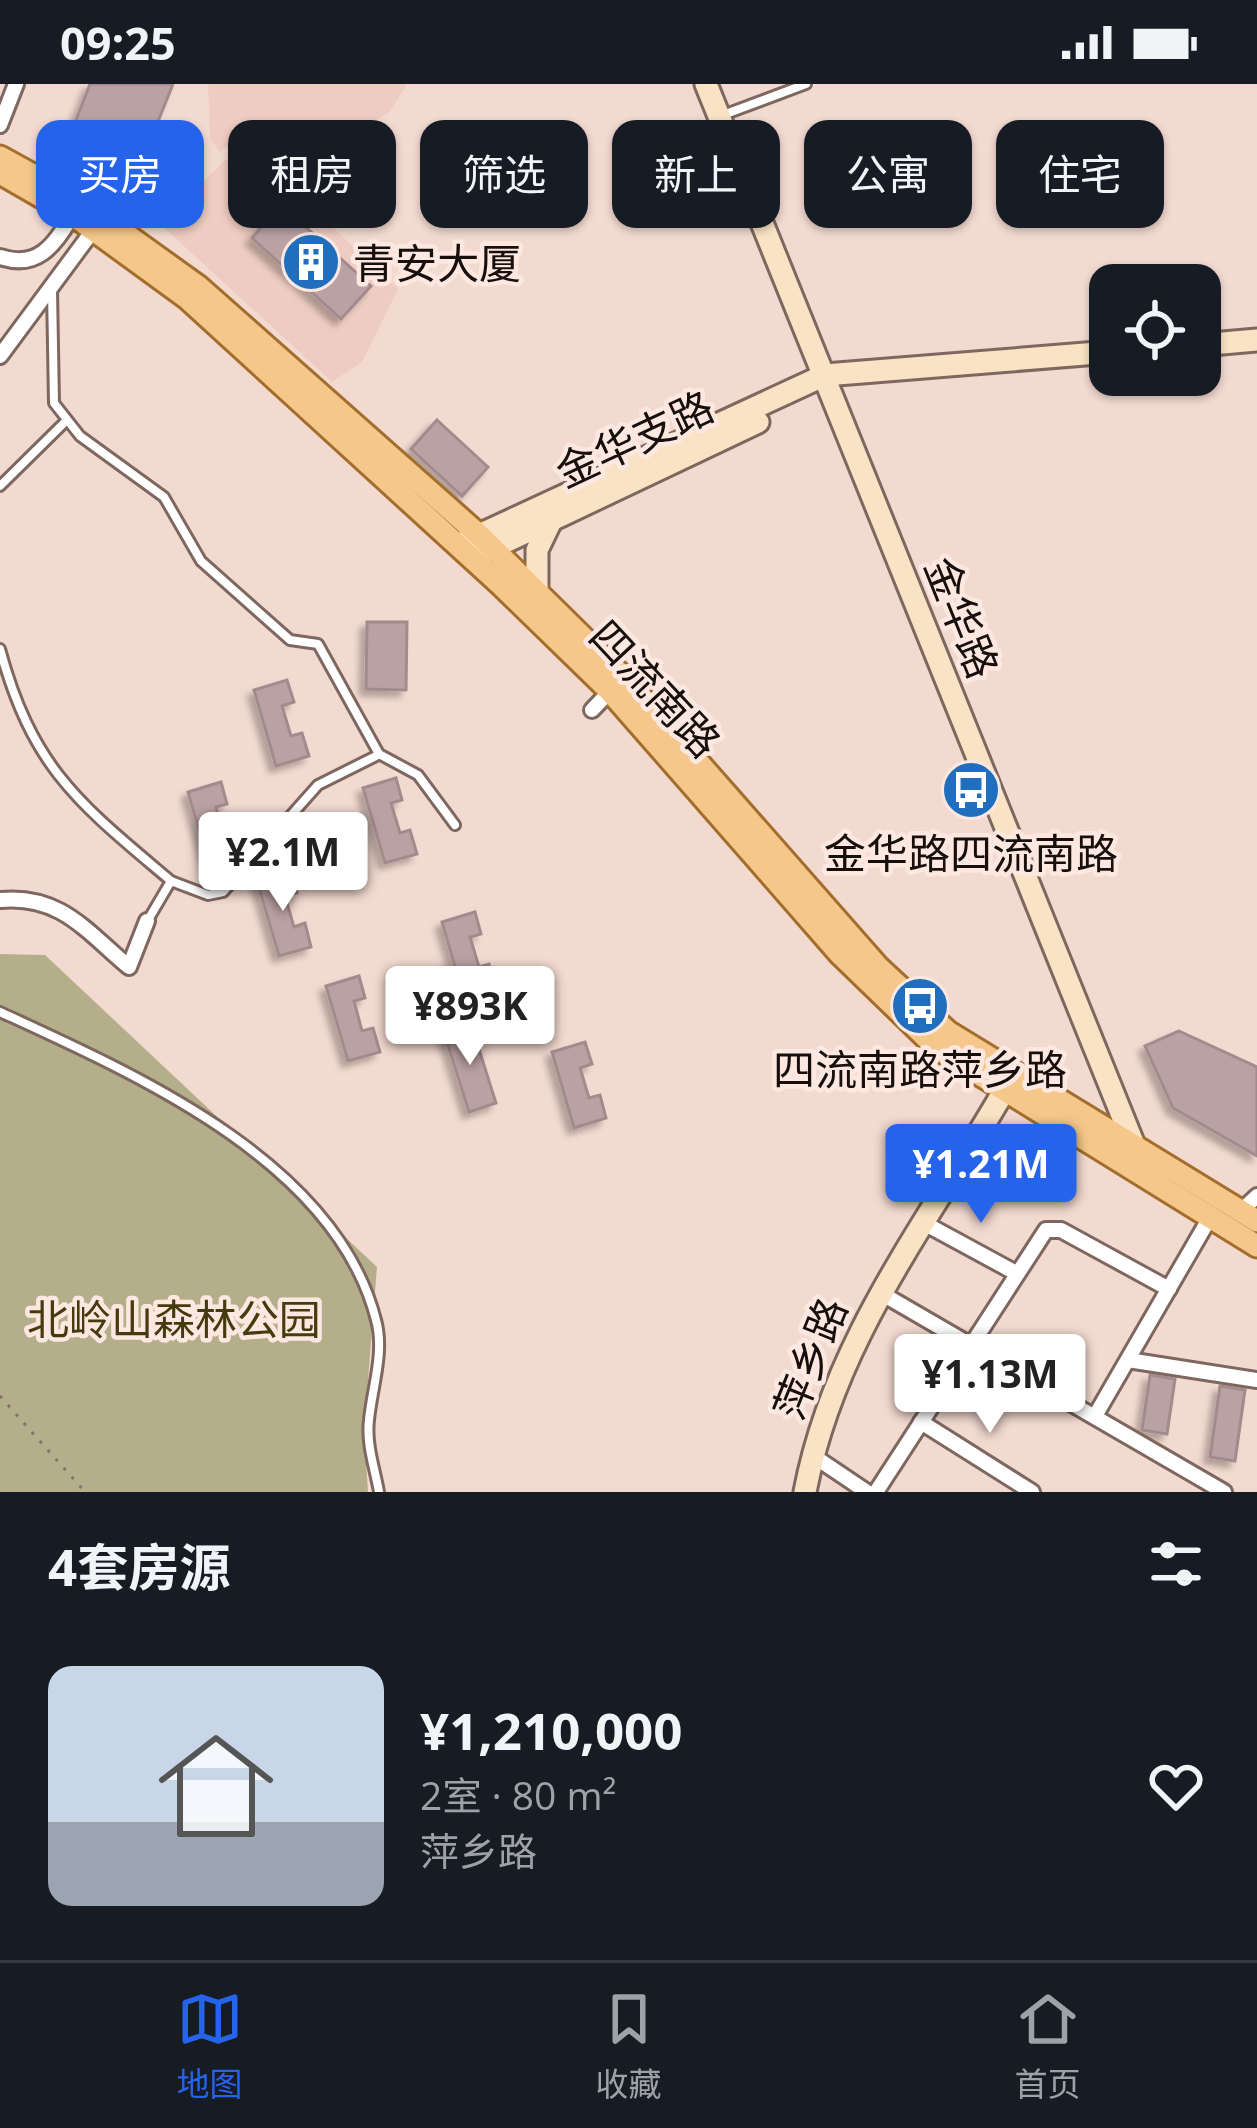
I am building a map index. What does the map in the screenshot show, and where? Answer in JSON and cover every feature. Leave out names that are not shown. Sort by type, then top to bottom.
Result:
[{"type":"main road","name":"金华路","points":[[706,84],[1147,1178]]},
{"type":"main road","name":"四流南路","points":[[1,172],[36,193]]},
{"type":"main road","name":"四流南路","points":[[1,172],[36,190]]},
{"type":"main road","name":"四流南路","points":[[104,228],[475,547],[617,684]]},
{"type":"main road","points":[[1221,343],[1257,340]]},
{"type":"main road","name":"金华支路","points":[[475,547],[550,521],[827,382],[1089,354]]},
{"type":"main road","points":[[475,547],[827,382]]},
{"type":"main road","points":[[537,590],[537,550],[550,521]]},
{"type":"main road","name":"四流南路","points":[[475,547],[537,590],[871,987],[937,1048],[1135,1147],[1257,1246]]},
{"type":"main road","name":"四流南路","points":[[1009,1083],[1147,1178],[1215,1208],[1252,1209]]},
{"type":"main road","name":"萍乡路","points":[[805,1492],[835,1380],[879,1292],[1009,1083]]},
{"type":"street","points":[[0,125],[16,84]]},
{"type":"street","points":[[0,257],[25,261],[41,257],[64,228]]},
{"type":"street","points":[[0,356],[95,228]]},
{"type":"street","points":[[592,710],[617,684]]},
{"type":"street","points":[[0,900],[35,897],[69,916],[129,967],[147,921]]},
{"type":"street","points":[[1094,1416],[1215,1208]]},
{"type":"street","points":[[922,1222],[1016,1273]]},
{"type":"street","points":[[812,1455],[872,1492],[1046,1230],[1061,1230],[1169,1289]]},
{"type":"street","points":[[879,1292],[1224,1492]]},
{"type":"street","points":[[1127,1360],[1257,1380]]},
{"type":"street","points":[[921,1422],[1032,1492]]},
{"type":"lane","points":[[721,116],[806,84]]},
{"type":"lane","points":[[52,289],[50,392],[67,420],[80,436],[164,497],[201,561],[290,640],[318,644],[379,754],[418,775],[455,826]]},
{"type":"lane","points":[[0,485],[67,420]]},
{"type":"lane","points":[[0,649],[30,731],[58,781],[171,881],[208,895],[223,892],[318,785],[379,754]]},
{"type":"lane","points":[[147,921],[171,881]]},
{"type":"lane","points":[[0,1012],[201,1118],[278,1166],[352,1254],[378,1324],[368,1437],[379,1492]]},
{"type":"path","points":[[0,1396],[85,1492]]},
{"type":"shaded area","points":[[208,84],[407,84],[390,112],[375,120],[228,120],[228,146],[220,152],[210,139]]},
{"type":"shaded area","points":[[228,158],[228,228],[333,228],[398,289],[362,362],[332,382],[164,228],[204,228],[204,181]]},
{"type":"green space","name":"北岭山森林公园","points":[[0,954],[45,955],[377,1267],[364,1431],[368,1492],[0,1492]]},
{"type":"building","points":[[90,84],[173,84],[159,120],[76,120]]},
{"type":"building","name":"青安大厦","points":[[261,228],[307,228],[371,286],[341,319],[252,238]]},
{"type":"building","points":[[437,420],[488,467],[462,496],[411,449]]},
{"type":"building","points":[[367,622],[407,622],[406,690],[366,689]]},
{"type":"building","points":[[287,680],[294,702],[282,706],[291,736],[302,733],[309,756],[276,766],[254,690]]},
{"type":"building","points":[[396,778],[402,800],[391,803],[400,833],[410,830],[417,854],[385,863],[363,788]]},
{"type":"building","points":[[221,782],[227,804],[216,807],[225,838],[235,835],[242,858],[210,868],[188,792]]},
{"type":"building","points":[[290,871],[297,893],[285,896],[294,927],[305,923],[311,947],[279,956],[257,881]]},
{"type":"building","points":[[475,912],[481,934],[470,937],[479,967],[489,964],[496,988],[464,997],[442,922]]},
{"type":"building","points":[[359,976],[365,998],[354,1001],[362,1031],[373,1028],[380,1052],[348,1061],[326,986]]},
{"type":"building","points":[[471,1024],[496,1103],[469,1112],[444,1033]]},
{"type":"building","points":[[1179,1031],[1257,1067],[1257,1156],[1173,1108],[1145,1046]]},
{"type":"building","points":[[585,1042],[592,1064],[580,1068],[589,1098],[600,1095],[606,1118],[574,1128],[552,1052]]},
{"type":"building","points":[[1150,1375],[1175,1379],[1167,1434],[1142,1430]]},
{"type":"building","points":[[1220,1386],[1245,1390],[1235,1461],[1210,1457]]},
{"type":"place","name":"青安大厦","points":[[311,262]]},
{"type":"place","name":"金华路四流南路","points":[[971,790]]},
{"type":"place","name":"四流南路萍乡路","points":[[920,1006]]}]
